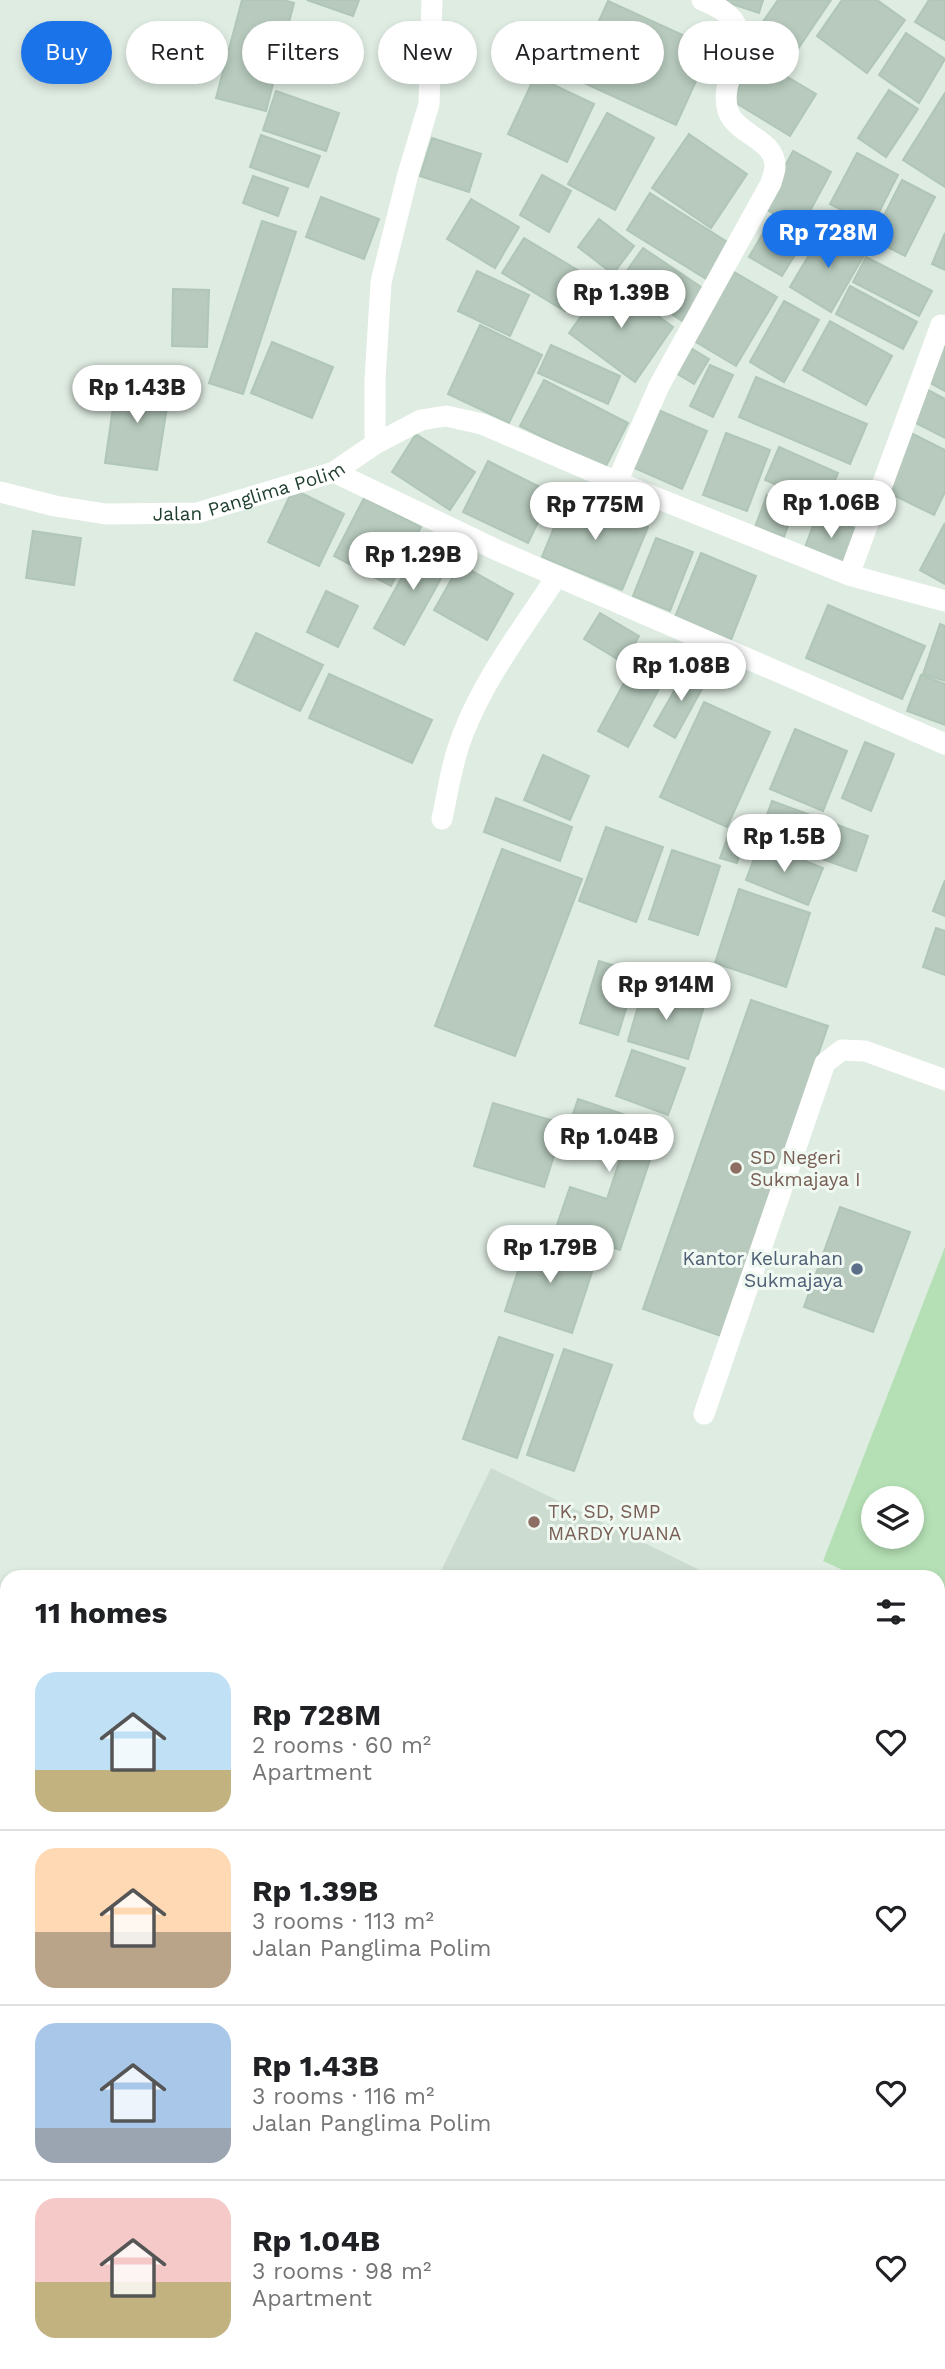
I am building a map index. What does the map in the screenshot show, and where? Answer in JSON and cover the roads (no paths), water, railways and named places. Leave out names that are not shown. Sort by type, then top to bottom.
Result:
[{"type":"street","points":[[375,444],[375,380],[382,282],[408,174],[429,104],[432,0]]},
{"type":"street","points":[[617,482],[659,386],[771,183],[776,167],[772,152],[739,126],[728,111],[727,91],[741,44],[735,23],[714,5],[702,0]]},
{"type":"street","points":[[849,575],[941,325]]},
{"type":"street","points":[[334,472],[375,444],[421,420],[446,416],[482,424],[617,482],[849,575],[945,601]]},
{"type":"street","name":"Jalan Panglima Polim","points":[[0,492],[55,506],[106,514],[197,513],[334,472],[501,552],[945,744]]},
{"type":"street","points":[[442,819],[461,737],[473,711],[496,670],[558,576]]},
{"type":"street","points":[[704,1414],[825,1063],[842,1050],[865,1051],[945,1080]]},
{"type":"place","name":"SD Negeri Sukmajaya I","points":[[736,1168]]},
{"type":"place","name":"Kantor Kelurahan Sukmajaya","points":[[857,1269]]},
{"type":"place","name":"TK, SD, SMP MARDY YUANA","points":[[534,1522]]}]
